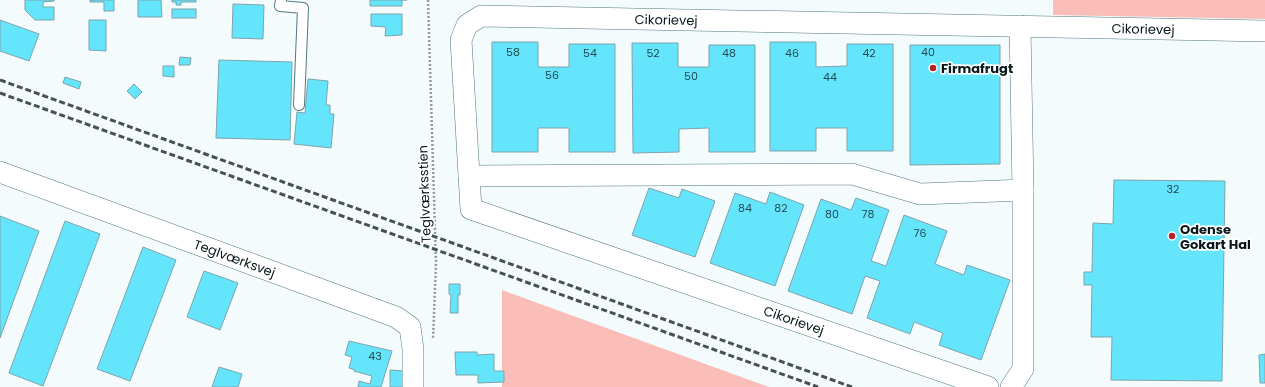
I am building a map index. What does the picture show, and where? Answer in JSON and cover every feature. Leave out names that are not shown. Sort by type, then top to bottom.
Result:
[{"type":"street","name":"Cikorievej","points":[[988,387],[471,209],[461,40],[467,25],[481,16],[1265,31]]},
{"type":"street","points":[[1011,387],[1024,369],[1020,26]]},
{"type":"street","name":"Teglværksvej","points":[[0,172],[396,317],[410,327],[413,349],[413,387]]},
{"type":"street","points":[[469,176],[852,174],[920,194],[1023,190]]},
{"type":"lane","points":[[281,0],[280,6],[303,8],[299,105]]},
{"type":"path","name":"Teglværksstien","points":[[428,0],[436,263],[433,340]]},
{"type":"shaded area","points":[[1053,0],[1265,0],[1265,19],[1053,15]]},
{"type":"shaded area","points":[[502,290],[769,387],[502,387]]},
{"type":"building","points":[[25,0],[54,0],[43,2],[43,7],[54,7],[54,20],[35,20],[25,10]]},
{"type":"building","points":[[90,0],[114,0],[114,11],[104,11],[104,2],[90,2]]},
{"type":"building","points":[[138,0],[161,0],[162,17],[138,17]]},
{"type":"building","points":[[172,0],[196,0],[196,2],[181,2],[181,5],[176,5],[176,2],[172,2]]},
{"type":"building","points":[[370,0],[402,0],[402,6],[370,6]]},
{"type":"building","points":[[233,4],[264,5],[263,39],[232,38]]},
{"type":"building","points":[[172,9],[196,9],[196,18],[172,18]]},
{"type":"building","points":[[371,14],[402,14],[402,35],[385,36],[386,27],[371,26]]},
{"type":"building","points":[[0,20],[39,34],[29,61],[0,51]]},
{"type":"building","points":[[89,20],[106,20],[106,51],[89,50]]},
{"type":"building","points":[[492,42],[538,42],[538,67],[569,67],[569,44],[615,44],[615,152],[569,152],[569,128],[538,128],[538,152],[492,152]]},
{"type":"building","points":[[770,42],[816,42],[816,67],[847,66],[847,44],[893,44],[893,151],[847,151],[847,128],[816,128],[816,151],[770,151]]},
{"type":"building","points":[[632,43],[678,43],[678,67],[709,67],[709,45],[755,45],[755,152],[709,152],[709,128],[679,129],[679,152],[633,153]]},
{"type":"building","points":[[910,45],[1000,45],[1000,164],[910,165]]},
{"type":"building","points":[[180,57],[191,58],[190,65],[179,65]]},
{"type":"building","points":[[219,60],[292,62],[290,140],[216,138]]},
{"type":"building","points":[[163,66],[174,66],[174,77],[163,76]]},
{"type":"building","points":[[65,77],[81,82],[79,89],[63,83]]},
{"type":"building","points":[[308,79],[328,81],[326,105],[330,105],[330,114],[334,114],[331,148],[294,144],[297,112],[305,113]]},
{"type":"building","points":[[134,84],[142,92],[135,99],[127,91]]},
{"type":"building","points":[[1114,180],[1225,181],[1222,381],[1111,380],[1112,337],[1091,337],[1092,285],[1084,285],[1084,272],[1092,272],[1093,223],[1113,224]]},
{"type":"building","points":[[649,188],[679,198],[682,189],[715,201],[695,257],[632,235]]},
{"type":"building","points":[[770,192],[804,205],[775,286],[710,263],[735,193],[766,204]]},
{"type":"building","points":[[856,198],[889,210],[871,261],[886,266],[904,215],[947,231],[935,264],[964,275],[967,265],[1010,280],[981,360],[939,345],[943,333],[914,322],[910,334],[867,318],[880,281],[865,276],[852,314],[788,291],[821,199],[851,210]]},
{"type":"building","points":[[0,216],[39,231],[0,338]]},
{"type":"building","points":[[65,221],[100,234],[43,386],[9,373]]},
{"type":"building","points":[[143,247],[176,260],[130,381],[97,369]]},
{"type":"building","points":[[204,271],[238,283],[220,330],[187,317]]},
{"type":"building","points":[[449,284],[460,284],[460,295],[458,295],[458,313],[450,313],[451,295],[449,294]]},
{"type":"building","points":[[349,341],[392,351],[381,387],[358,387],[359,381],[370,384],[372,376],[349,368],[352,357],[345,355]]},
{"type":"building","points":[[455,352],[477,352],[477,355],[494,354],[494,371],[504,371],[504,382],[478,383],[478,375],[456,375]]},
{"type":"building","points":[[1265,354],[1265,383],[1260,383],[1259,355]]},
{"type":"building","points":[[219,367],[242,374],[238,387],[212,387]]},
{"type":"building","points":[[390,370],[404,371],[404,387],[390,387]]},
{"type":"railway","points":[[0,80],[852,387]]},
{"type":"railway","points":[[0,93],[818,387]]},
{"type":"place","name":"Firmafrugt","points":[[933,68]]},
{"type":"place","name":"Odense Gokart Hal","points":[[1172,236]]}]
